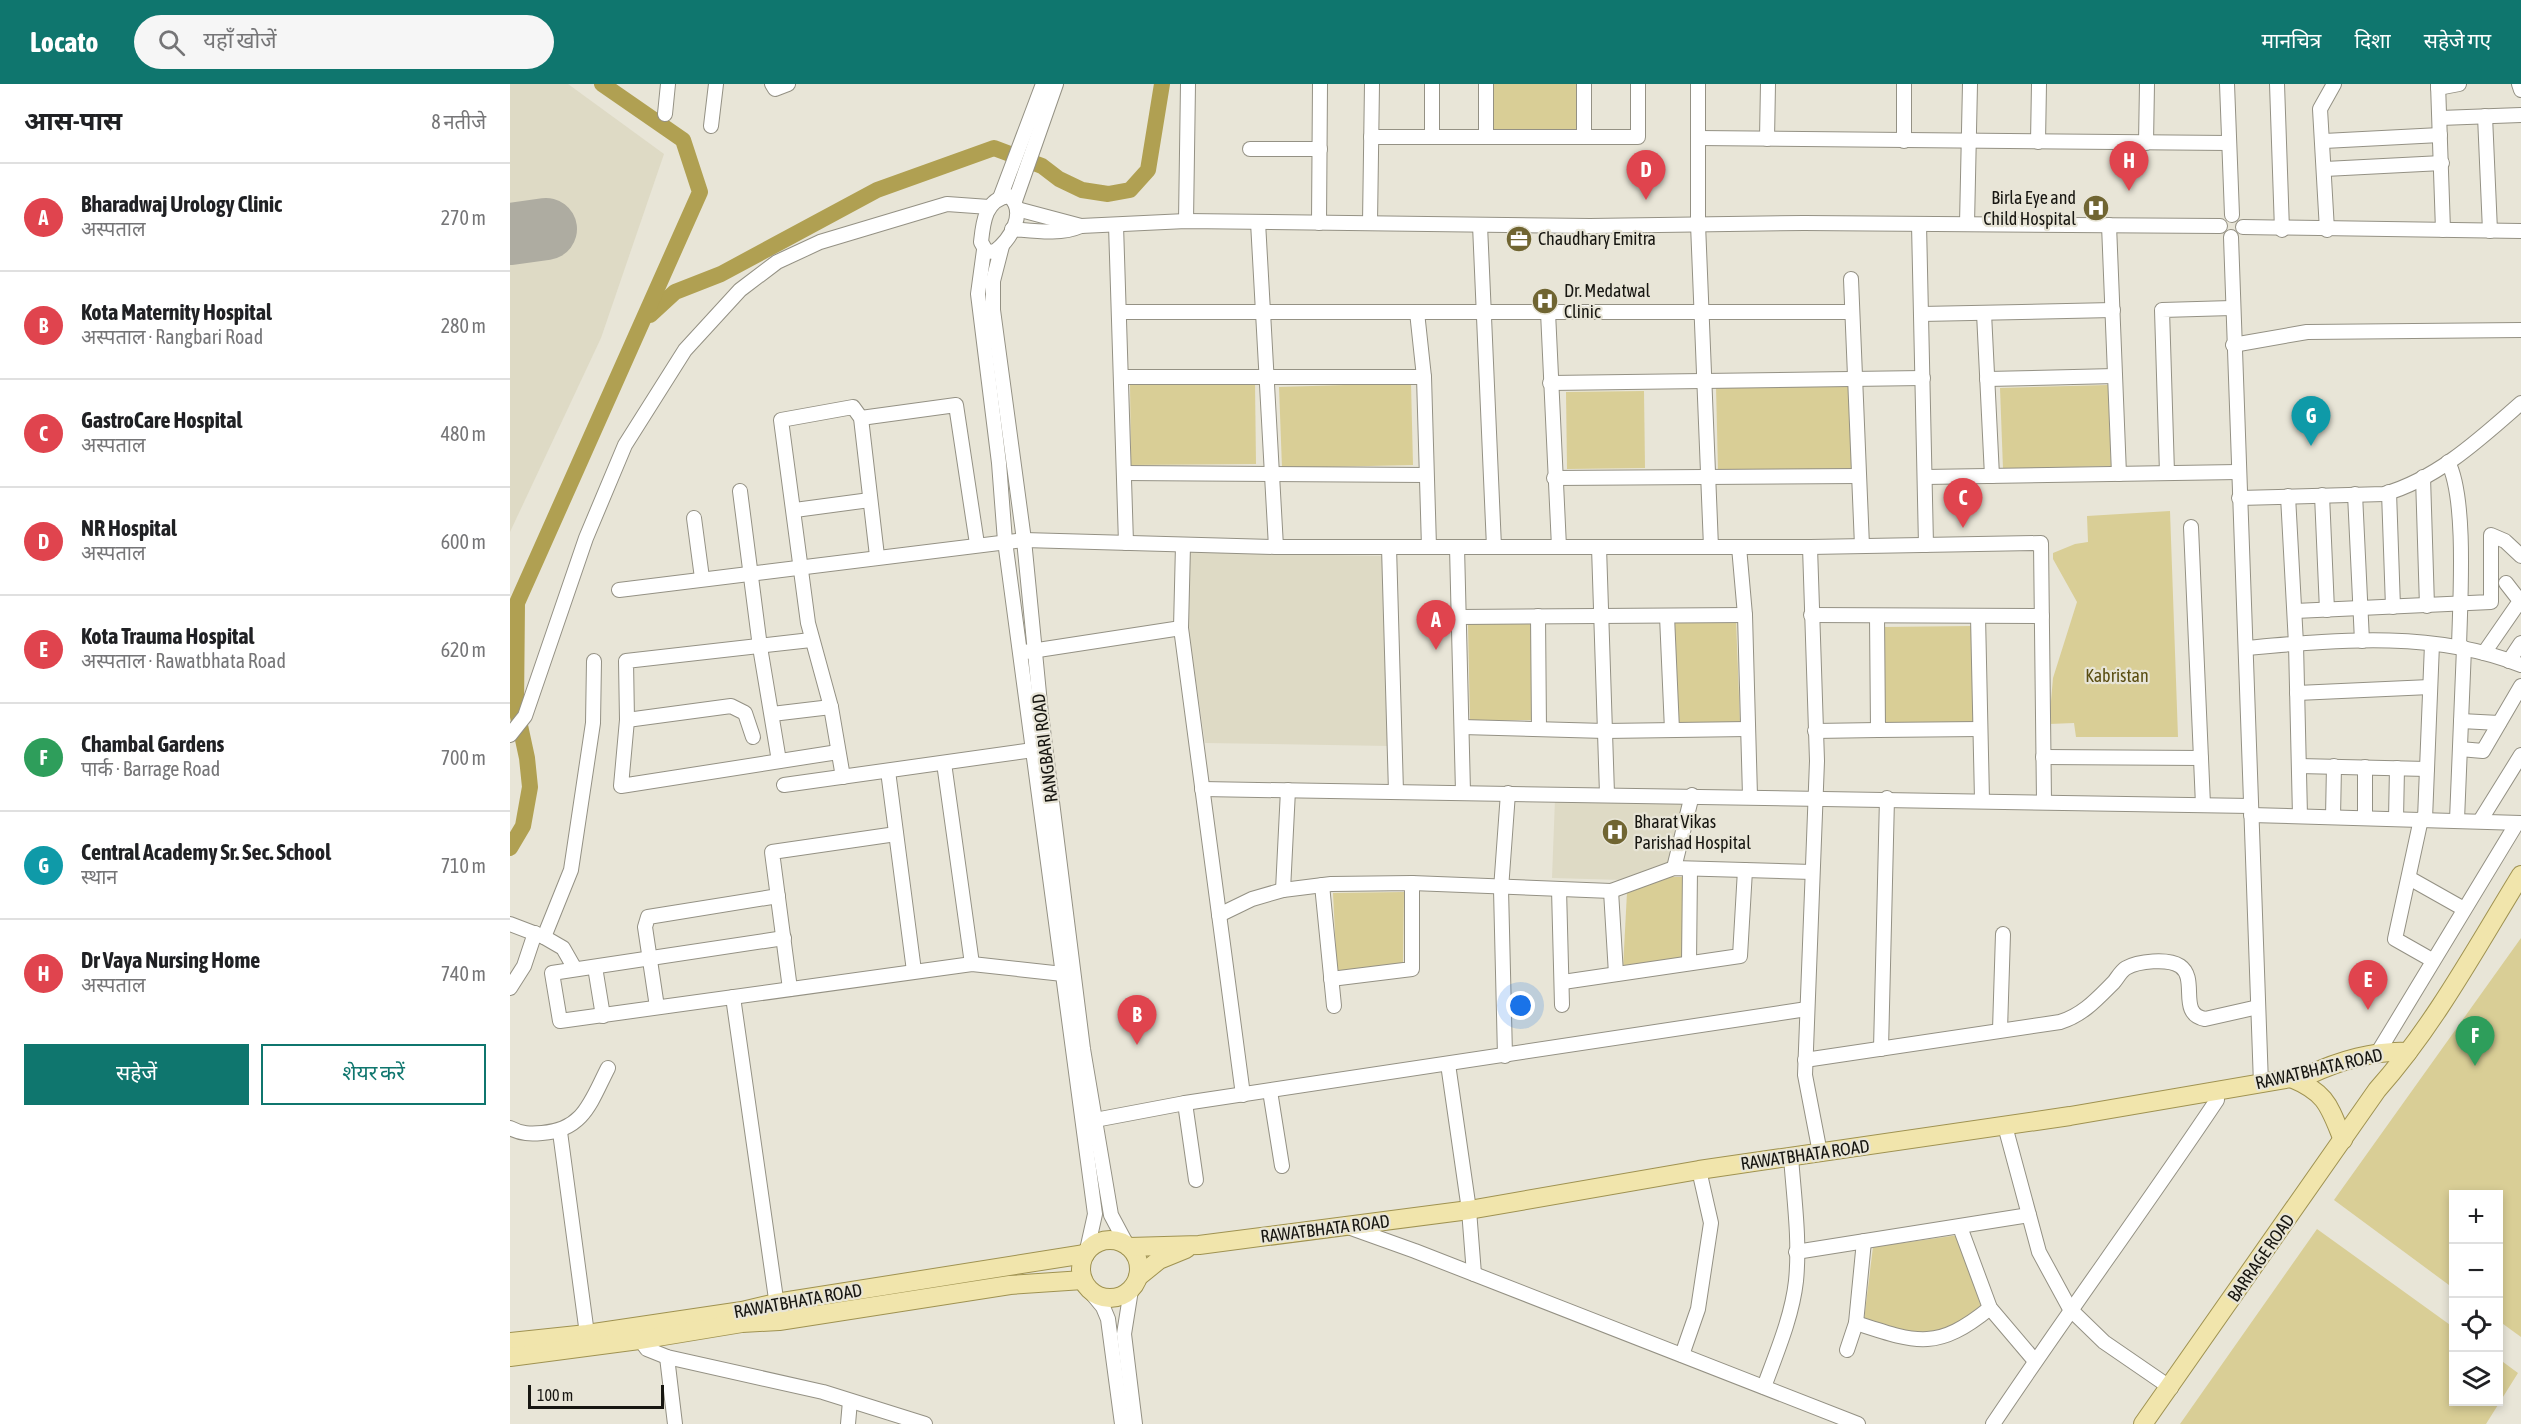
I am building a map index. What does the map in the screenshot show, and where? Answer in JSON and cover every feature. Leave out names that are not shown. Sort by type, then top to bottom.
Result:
[{"type":"main road","name":"BARRAGE ROAD","points":[[2143,1424],[2171,1388],[2343,1140],[2377,1090],[2393,1058],[2456,984],[2467,960],[2521,875]]},
{"type":"main road","name":"RAWATBHATA ROAD","points":[[1128,1246],[1199,1245],[1469,1210],[1699,1170],[2005,1126],[2216,1092],[2309,1075],[2323,1068],[2393,1058]]},
{"type":"main road","points":[[2291,1077],[2318,1092],[2327,1104],[2343,1140]]},
{"type":"main road","points":[[1110,1240],[1128,1246],[1138,1261],[1135,1283],[1114,1298],[1105,1298],[1086,1285],[1081,1264],[1086,1252],[1101,1241],[1110,1240]]},
{"type":"main road","name":"RAWATBHATA ROAD","points":[[1135,1283],[1159,1260],[1199,1245]]},
{"type":"main road","name":"RAWATBHATA ROAD","points":[[510,1357],[636,1334],[742,1323],[777,1312],[1086,1252]]},
{"type":"main road","name":"RAWATBHATA ROAD","points":[[777,1312],[1055,1280],[1086,1285]]},
{"type":"main road","points":[[1055,1280],[1087,1295],[1103,1307]]},
{"type":"main road","name":"RAWATBHATA ROAD","points":[[510,1342],[587,1334],[636,1334]]},
{"type":"street","points":[[665,114],[668,84]]},
{"type":"street","points":[[711,126],[716,84]]},
{"type":"street","points":[[772,84],[775,88],[788,84]]},
{"type":"street","points":[[1016,205],[1043,84]]},
{"type":"street","points":[[1000,198],[1056,84]]},
{"type":"street","points":[[1185,221],[1188,84]]},
{"type":"street","points":[[1319,223],[1320,84]]},
{"type":"street","points":[[1370,223],[1372,84]]},
{"type":"street","points":[[1432,84],[1432,137]]},
{"type":"street","points":[[1486,84],[1486,137]]},
{"type":"street","points":[[1584,84],[1584,137]]},
{"type":"street","points":[[1371,136],[1638,137],[1638,84]]},
{"type":"street","points":[[1698,84],[1698,224],[1711,547]]},
{"type":"street","points":[[1767,138],[1768,84]]},
{"type":"street","points":[[1904,84],[1904,141]]},
{"type":"street","points":[[1967,224],[1970,84]]},
{"type":"street","points":[[2038,142],[2039,84]]},
{"type":"street","points":[[2146,143],[2147,84]]},
{"type":"street","points":[[2227,84],[2232,215]]},
{"type":"street","points":[[2277,84],[2282,230]]},
{"type":"street","points":[[2327,230],[2324,141],[2320,109],[2334,84]]},
{"type":"street","points":[[2443,230],[2438,86],[2459,84]]},
{"type":"street","points":[[2519,84],[2521,90]]},
{"type":"street","points":[[2440,118],[2521,115]]},
{"type":"street","points":[[2485,116],[2490,231]]},
{"type":"street","points":[[2324,141],[2440,135]]},
{"type":"street","points":[[1698,138],[2229,143]]},
{"type":"street","points":[[1250,149],[1320,149]]},
{"type":"street","points":[[2325,170],[2442,163]]},
{"type":"street","points":[[510,735],[525,716],[586,538],[625,445],[685,350],[740,290],[777,262],[820,242],[947,204],[988,207],[1000,198],[1009,196],[1016,205],[1081,226],[1185,221],[1480,225],[2220,226]]},
{"type":"street","name":"RANGBARI ROAD","points":[[1016,205],[1012,229],[1002,246],[993,281],[993,310],[1024,540],[1034,650],[1080,1026],[1111,1215],[1128,1246]]},
{"type":"street","name":"RANGBARI ROAD","points":[[988,207],[981,242],[984,250],[978,294],[1019,653],[1095,1214],[1086,1252]]},
{"type":"street","points":[[2232,215],[2241,220],[2243,227],[2239,234],[2231,237],[2224,234],[2220,226],[2224,217],[2232,215]]},
{"type":"street","points":[[1258,222],[1276,547]]},
{"type":"street","points":[[1919,224],[1926,545]]},
{"type":"street","points":[[1116,225],[1126,543]]},
{"type":"street","points":[[1480,225],[1494,547]]},
{"type":"street","points":[[2109,225],[2119,474]]},
{"type":"street","points":[[1012,229],[1053,232],[1070,231],[1081,226]]},
{"type":"street","points":[[2243,227],[2282,230],[2521,231]]},
{"type":"street","points":[[2231,237],[2260,1084]]},
{"type":"street","points":[[984,250],[994,252],[1002,246]]},
{"type":"street","points":[[1851,279],[1862,546]]},
{"type":"street","points":[[2167,473],[2162,310],[2232,308]]},
{"type":"street","points":[[1921,314],[2113,310]]},
{"type":"street","points":[[1120,312],[1483,314],[1852,312]]},
{"type":"street","points":[[1417,312],[1424,377],[1429,547]]},
{"type":"street","points":[[1548,312],[1559,547]]},
{"type":"street","points":[[1984,313],[1992,476]]},
{"type":"street","points":[[2233,345],[2307,332],[2521,330]]},
{"type":"street","points":[[1121,376],[1424,377]]},
{"type":"street","points":[[1988,379],[2115,376]]},
{"type":"street","points":[[1550,383],[1923,378]]},
{"type":"street","points":[[2239,498],[2389,492],[2423,477],[2448,462],[2478,441],[2521,403]]},
{"type":"street","points":[[861,418],[956,405],[977,544]]},
{"type":"street","points":[[843,777],[831,707],[811,640],[781,420],[853,407],[861,418],[877,556]]},
{"type":"street","points":[[2448,462],[2455,475],[2458,505],[2461,721],[2457,820]]},
{"type":"street","points":[[1124,472],[1426,475]]},
{"type":"street","points":[[1925,477],[2238,472]]},
{"type":"street","points":[[1554,478],[1859,476]]},
{"type":"street","points":[[2423,477],[2427,606]]},
{"type":"street","points":[[740,491],[760,647],[779,760]]},
{"type":"street","points":[[2389,492],[2393,607]]},
{"type":"street","points":[[2355,494],[2362,641]]},
{"type":"street","points":[[2322,495],[2327,610]]},
{"type":"street","points":[[2288,496],[2295,611],[2300,816]]},
{"type":"street","points":[[795,510],[870,500]]},
{"type":"street","points":[[694,518],[702,578]]},
{"type":"street","points":[[2191,527],[2203,805]]},
{"type":"street","points":[[2295,611],[2491,602],[2491,535],[2505,541],[2521,556]]},
{"type":"street","points":[[619,590],[877,556],[1024,540],[1276,547],[1810,547],[2041,543],[2044,801]]},
{"type":"street","points":[[1183,545],[1181,628],[1243,1095]]},
{"type":"street","points":[[1389,547],[1396,792]]},
{"type":"street","points":[[1457,547],[1463,792]]},
{"type":"street","points":[[1599,547],[1607,794]]},
{"type":"street","points":[[1739,547],[1745,615],[1750,796]]},
{"type":"street","points":[[1810,547],[1815,797],[1805,1075],[1820,1153]]},
{"type":"street","points":[[2484,653],[2520,601],[2506,583]]},
{"type":"street","points":[[1459,617],[1745,615]]},
{"type":"street","points":[[1811,615],[2042,616]]},
{"type":"street","points":[[1538,616],[1539,729]]},
{"type":"street","points":[[1667,616],[1672,730]]},
{"type":"street","points":[[1876,616],[1878,730]]},
{"type":"street","points":[[1978,616],[1982,800]]},
{"type":"street","points":[[1019,653],[1181,628]]},
{"type":"street","points":[[811,640],[626,661],[627,720],[621,786],[838,752]]},
{"type":"street","points":[[2246,648],[2399,640],[2461,648],[2515,663],[2521,643]]},
{"type":"street","points":[[2432,644],[2423,819],[2395,939],[2432,960]]},
{"type":"street","points":[[510,988],[524,966],[571,870],[593,723],[594,661]]},
{"type":"street","points":[[2460,749],[2483,751],[2521,686]]},
{"type":"street","points":[[2297,693],[2430,687]]},
{"type":"street","points":[[627,720],[731,706],[745,713],[753,737]]},
{"type":"street","points":[[772,714],[831,707]]},
{"type":"street","points":[[2461,721],[2499,723]]},
{"type":"street","points":[[1462,727],[1605,731],[1748,729]]},
{"type":"street","points":[[1815,731],[1980,729]]},
{"type":"street","points":[[784,785],[1033,750]]},
{"type":"street","points":[[2480,821],[2521,755]]},
{"type":"street","points":[[2043,757],[2201,758]]},
{"type":"street","points":[[944,763],[972,964]]},
{"type":"street","points":[[2299,766],[2427,769]]},
{"type":"street","points":[[2333,817],[2334,766]]},
{"type":"street","points":[[2365,818],[2366,767]]},
{"type":"street","points":[[2396,819],[2397,768]]},
{"type":"street","points":[[888,771],[914,971]]},
{"type":"street","points":[[1202,789],[1887,798],[2203,805],[2300,816],[2519,823],[2432,960],[2393,1058]]},
{"type":"street","points":[[1283,890],[1288,790]]},
{"type":"street","points":[[1505,1056],[1501,889],[1508,793]]},
{"type":"street","points":[[1674,868],[1692,795]]},
{"type":"street","points":[[1881,1049],[1887,798]]},
{"type":"street","points":[[789,989],[772,852],[896,834]]},
{"type":"street","points":[[1219,915],[1252,899],[1283,890],[1323,885],[1412,883],[1501,889],[1611,891],[1674,868],[1812,872]]},
{"type":"street","points":[[1689,963],[1690,869]]},
{"type":"street","points":[[1563,982],[1740,956],[1745,870]]},
{"type":"street","points":[[2409,878],[2464,909]]},
{"type":"street","points":[[1331,979],[1412,969],[1412,883]]},
{"type":"street","points":[[1323,885],[1334,1006]]},
{"type":"street","points":[[1559,889],[1563,1005]]},
{"type":"street","points":[[1611,891],[1616,974]]},
{"type":"street","points":[[657,1007],[645,927],[648,917],[778,896]]},
{"type":"street","points":[[510,924],[540,935],[563,948],[575,969]]},
{"type":"street","points":[[2000,1030],[2003,934]]},
{"type":"street","points":[[784,938],[552,973],[560,1021],[972,964],[1063,974]]},
{"type":"street","points":[[1805,1060],[2071,1019],[2086,1011],[2125,969],[2161,962],[2172,962],[2185,971],[2191,1010],[2198,1018],[2205,1019],[2258,1007]]},
{"type":"street","points":[[595,967],[603,1016]]},
{"type":"street","points":[[733,997],[777,1312]]},
{"type":"street","points":[[1095,1120],[1185,1103],[1807,1009]]},
{"type":"street","points":[[1448,1065],[1469,1210],[1474,1274]]},
{"type":"street","points":[[510,1128],[528,1134],[560,1132],[574,1124],[585,1112],[608,1068]]},
{"type":"street","points":[[1270,1091],[1282,1166]]},
{"type":"street","points":[[1993,1424],[2070,1309],[2175,1163],[2217,1100],[2216,1092]]},
{"type":"street","points":[[1185,1103],[1196,1180]]},
{"type":"street","points":[[2005,1126],[2039,1252],[2070,1309],[2104,1342],[2171,1388]]},
{"type":"street","points":[[560,1132],[587,1334]]},
{"type":"street","points":[[1764,1387],[1781,1339],[1796,1283],[1791,1157]]},
{"type":"street","points":[[1682,1355],[1698,1309],[1711,1223],[1699,1170]]},
{"type":"street","points":[[1796,1252],[2029,1215]]},
{"type":"street","points":[[1346,1227],[1474,1274],[1858,1424]]},
{"type":"street","points":[[1960,1227],[1990,1308],[2035,1361]]},
{"type":"street","points":[[1847,1350],[1856,1323],[1864,1241]]},
{"type":"street","points":[[1122,1424],[1117,1335],[1135,1283]]},
{"type":"street","points":[[1086,1285],[1103,1307],[1117,1335],[1135,1424]]},
{"type":"street","points":[[1856,1323],[1916,1339],[1936,1338],[1952,1335],[1990,1308]]},
{"type":"street","points":[[636,1334],[647,1349],[667,1357],[850,1401],[925,1424]]},
{"type":"street","points":[[667,1357],[675,1424]]},
{"type":"street","points":[[848,1424],[850,1401]]},
{"type":"shaded area","points":[[510,84],[568,84],[664,154],[601,338],[510,532]]},
{"type":"shaded area","points":[[1190,552],[1382,556],[1389,746],[1205,743],[1188,627]]},
{"type":"shaded area","name":"Bharat Vikas Parishad Hospital","points":[[1555,799],[1685,801],[1668,863],[1623,880],[1552,878]]},
{"type":"green space","points":[[1491,84],[1580,84],[1581,132],[1492,134]]},
{"type":"green space","points":[[1255,383],[1256,464],[1131,465],[1130,384]]},
{"type":"green space","points":[[1411,383],[1413,465],[1282,468],[1279,387]]},
{"type":"green space","points":[[1850,384],[1852,468],[1718,471],[1716,387]]},
{"type":"green space","points":[[2108,385],[2111,466],[2003,469],[2000,388]]},
{"type":"green space","points":[[1644,391],[1645,468],[1567,469],[1566,392]]},
{"type":"green space","name":"Kabristan","points":[[2170,511],[2178,737],[2076,737],[2074,723],[2049,724],[2053,678],[2077,602],[2053,559],[2053,553],[2075,544],[2088,542],[2087,516]]},
{"type":"green space","points":[[1736,620],[1740,722],[1678,724],[1674,622]]},
{"type":"green space","points":[[1532,623],[1533,720],[1470,721],[1468,624]]},
{"type":"green space","points":[[1973,626],[1975,724],[1885,725],[1883,627]]},
{"type":"green space","points":[[1669,877],[1685,877],[1683,959],[1623,969],[1627,892]]},
{"type":"green space","points":[[1404,892],[1403,964],[1337,973],[1333,893]]},
{"type":"green space","points":[[2521,938],[2521,1337],[2503,1324],[2503,1190],[2449,1190],[2449,1285],[2334,1200]]},
{"type":"green space","points":[[2317,1229],[2449,1324],[2449,1406],[2497,1406],[2486,1424],[2180,1424]]},
{"type":"green space","points":[[1959,1235],[1982,1310],[1952,1326],[1925,1333],[1897,1330],[1864,1320],[1873,1247]]},
{"type":"green space","points":[[2503,1362],[2518,1373],[2503,1397]]},
{"type":"waterway","points":[[510,848],[523,826],[530,787],[527,758],[516,707],[517,603],[700,192],[683,140],[602,84]]},
{"type":"waterway","points":[[650,315],[675,292],[721,274],[877,190],[994,148],[1042,166],[1059,179],[1082,190],[1108,194],[1130,190],[1148,170],[1162,84]]},
{"type":"runway","points":[[510,234],[546,229]]},
{"type":"place","name":"Dr Vaya Nursing Home","points":[[2129,191]]},
{"type":"place","name":"NR Hospital","points":[[1646,200]]},
{"type":"place","name":"Birla Eye and Child Hospital","points":[[2096,208]]},
{"type":"place","name":"Chaudhary Emitra","points":[[1519,239]]},
{"type":"place","name":"Dr. Medatwal Clinic","points":[[1545,301]]},
{"type":"place","name":"Central Academy Sr. Sec. School","points":[[2311,446]]},
{"type":"place","name":"GastroCare Hospital","points":[[1963,528]]},
{"type":"place","name":"Bharadwaj Urology Clinic","points":[[1436,650]]},
{"type":"place","name":"Bharat Vikas Parishad Hospital","points":[[1615,832]]},
{"type":"place","name":"Kota Trauma Hospital","points":[[2368,1010]]},
{"type":"place","name":"Kota Maternity Hospital","points":[[1137,1045]]},
{"type":"place","name":"Chambal Gardens","points":[[2475,1066]]}]
